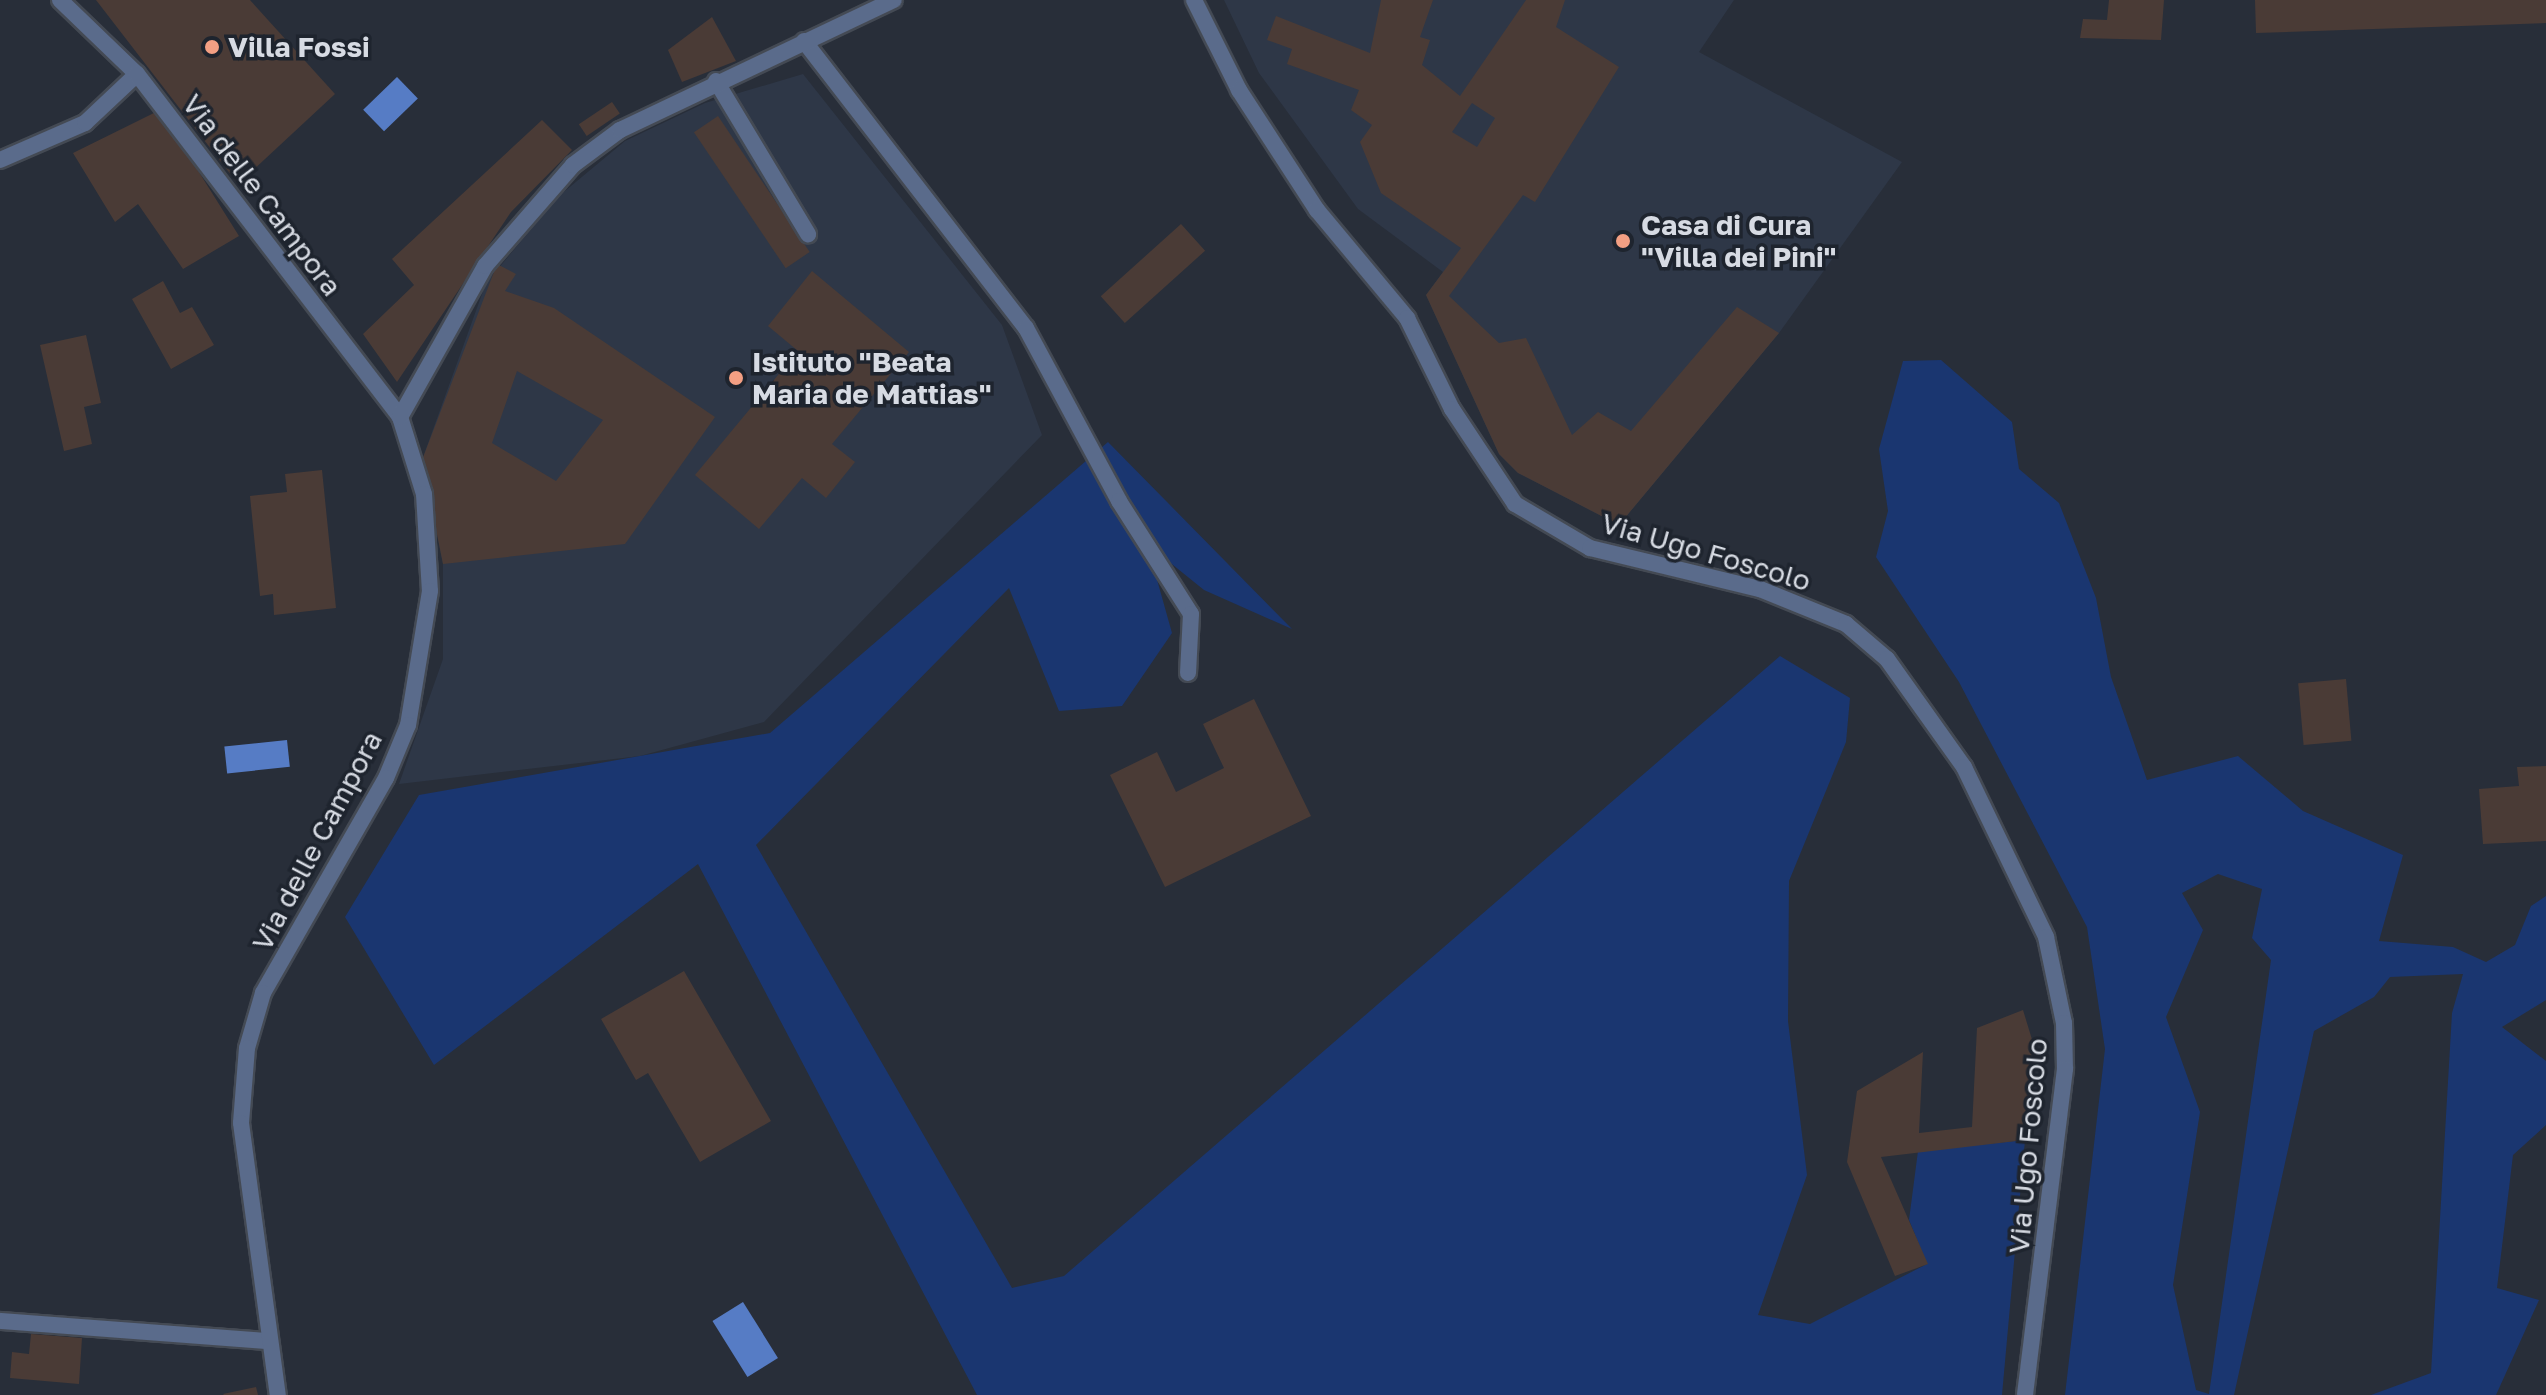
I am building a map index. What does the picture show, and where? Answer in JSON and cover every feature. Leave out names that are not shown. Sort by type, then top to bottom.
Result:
[{"type":"street","name":"Via delle Campora","points":[[60,0],[137,74],[400,417],[424,494],[430,591],[408,725],[386,778],[263,993],[247,1048],[241,1123],[268,1341],[278,1395]]},
{"type":"street","points":[[400,417],[485,266],[535,203],[620,130],[716,81],[894,0]]},
{"type":"street","name":"Via Ugo Foscolo","points":[[1194,0],[1239,90],[1317,210],[1407,318],[1452,409],[1515,504],[1590,548],[1760,589],[1846,624],[1887,659],[1964,767],[2046,937],[2064,1023],[2025,1395]]},
{"type":"street","points":[[804,41],[1026,328],[1119,501],[1191,614],[1188,673]]},
{"type":"street","points":[[0,160],[85,123],[137,74]]},
{"type":"street","points":[[716,81],[808,234]]},
{"type":"street","points":[[0,1321],[268,1341]]},
{"type":"shaded area","name":"Casa di Cura \"Villa dei Pini\"","points":[[1224,0],[1734,0],[1699,52],[1902,162],[1779,333],[1619,525],[1518,473],[1499,454],[1426,295],[1443,272],[1358,209],[1259,73]]},
{"type":"shaded area","name":"Istituto \"Beata Maria de Mattias\"","points":[[803,74],[1002,325],[1042,435],[764,722],[640,756],[399,784],[443,659],[443,564],[422,460],[486,283],[559,196],[625,141],[705,103]]},
{"type":"shaded area","points":[[397,77],[418,99],[384,131],[363,110]]},
{"type":"shaded area","points":[[1941,360],[2012,422],[2019,469],[2059,503],[2096,598],[2111,677],[2147,780],[2238,756],[2303,811],[2403,855],[2379,941],[2453,947],[2486,962],[2515,945],[2531,906],[2546,896],[2546,1000],[2502,1027],[2546,1061],[2546,1125],[2513,1155],[2497,1288],[2539,1300],[2496,1395],[2371,1395],[2431,1373],[2452,1013],[2463,974],[2390,977],[2374,997],[2314,1031],[2234,1395],[2065,1395],[2105,1049],[2087,927],[1959,682],[1876,557],[1888,511],[1879,449],[1903,361]],"holes":[[[2218,874],[2262,889],[2252,938],[2271,960],[2209,1394],[2196,1390],[2173,1285],[2200,1112],[2166,1017],[2203,930],[2182,893]]]},
{"type":"shaded area","points":[[1108,442],[1292,629],[1204,590],[1147,544],[1172,633],[1122,706],[1059,711],[1009,588],[756,845],[1012,1288],[1064,1276],[1780,656],[1850,698],[1846,742],[1789,881],[1788,1021],[1807,1175],[1758,1315],[1810,1324],[1927,1264],[1909,1220],[1918,1151],[2025,1140],[2002,1395],[977,1395],[698,864],[434,1065],[345,917],[419,795],[770,733]]},
{"type":"shaded area","points":[[287,740],[290,767],[227,773],[224,747]]},
{"type":"shaded area","points":[[743,1302],[778,1358],[747,1377],[712,1321]]},
{"type":"building","name":"Villa Fossi","points":[[96,0],[250,0],[335,94],[238,184]]},
{"type":"building","points":[[1381,0],[1433,0],[1420,37],[1430,40],[1422,65],[1460,96],[1526,0],[1565,0],[1556,27],[1619,67],[1535,202],[1523,195],[1449,296],[1499,343],[1526,338],[1572,435],[1598,412],[1631,431],[1737,307],[1779,333],[1619,525],[1518,473],[1499,454],[1426,295],[1461,248],[1381,193],[1360,142],[1372,125],[1351,110],[1359,90],[1287,64],[1292,49],[1267,40],[1276,16],[1370,53]],"holes":[[[1472,103],[1495,118],[1477,147],[1452,132]]]},
{"type":"building","points":[[2109,0],[2164,0],[2161,40],[2080,38],[2083,19],[2107,20]]},
{"type":"building","points":[[2255,0],[2546,0],[2546,23],[2256,33]]},
{"type":"building","points":[[712,17],[736,61],[682,82],[668,50]]},
{"type":"building","points":[[612,102],[620,114],[587,136],[579,124]]},
{"type":"building","points":[[160,110],[239,236],[183,269],[138,204],[115,222],[73,153]]},
{"type":"building","points":[[718,116],[810,252],[786,268],[694,132]]},
{"type":"building","points":[[542,120],[572,150],[511,212],[397,382],[363,334],[414,285],[392,259]]},
{"type":"building","points":[[1181,224],[1205,251],[1125,323],[1101,296]]},
{"type":"building","points":[[497,264],[516,274],[505,291],[554,308],[715,417],[625,544],[443,564],[422,460]],"holes":[[[517,371],[603,420],[556,481],[492,443]]]},
{"type":"building","points":[[812,271],[909,352],[832,444],[855,462],[826,498],[802,478],[759,529],[695,475],[798,351],[768,326]]},
{"type":"building","points":[[163,281],[180,313],[192,307],[214,345],[171,369],[132,299]]},
{"type":"building","points":[[86,335],[101,403],[84,407],[92,444],[64,451],[40,345]]},
{"type":"building","points":[[322,470],[336,608],[274,615],[273,594],[260,596],[250,496],[287,492],[285,474]]},
{"type":"building","points":[[2346,679],[2351,741],[2304,745],[2298,683]]},
{"type":"building","points":[[1254,699],[1311,816],[1165,887],[1110,775],[1157,752],[1176,792],[1224,768],[1203,724]]},
{"type":"building","points":[[2546,766],[2546,841],[2483,844],[2479,789],[2519,786],[2517,767]]},
{"type":"building","points":[[684,971],[771,1121],[700,1162],[648,1073],[636,1080],[601,1019]]},
{"type":"building","points":[[2023,1010],[2034,1046],[2025,1140],[1881,1157],[1928,1264],[1895,1276],[1847,1162],[1857,1091],[1923,1052],[1919,1133],[1972,1127],[1977,1028]]},
{"type":"building","points":[[31,1334],[82,1338],[79,1384],[10,1378],[12,1352],[29,1354]]},
{"type":"building","points":[[256,1387],[258,1395],[223,1394]]},
{"type":"place","name":"Villa Fossi","points":[[212,47]]},
{"type":"place","name":"Casa di Cura \"Villa dei Pini\"","points":[[1623,241]]},
{"type":"place","name":"Istituto \"Beata Maria de Mattias\"","points":[[736,378]]}]
